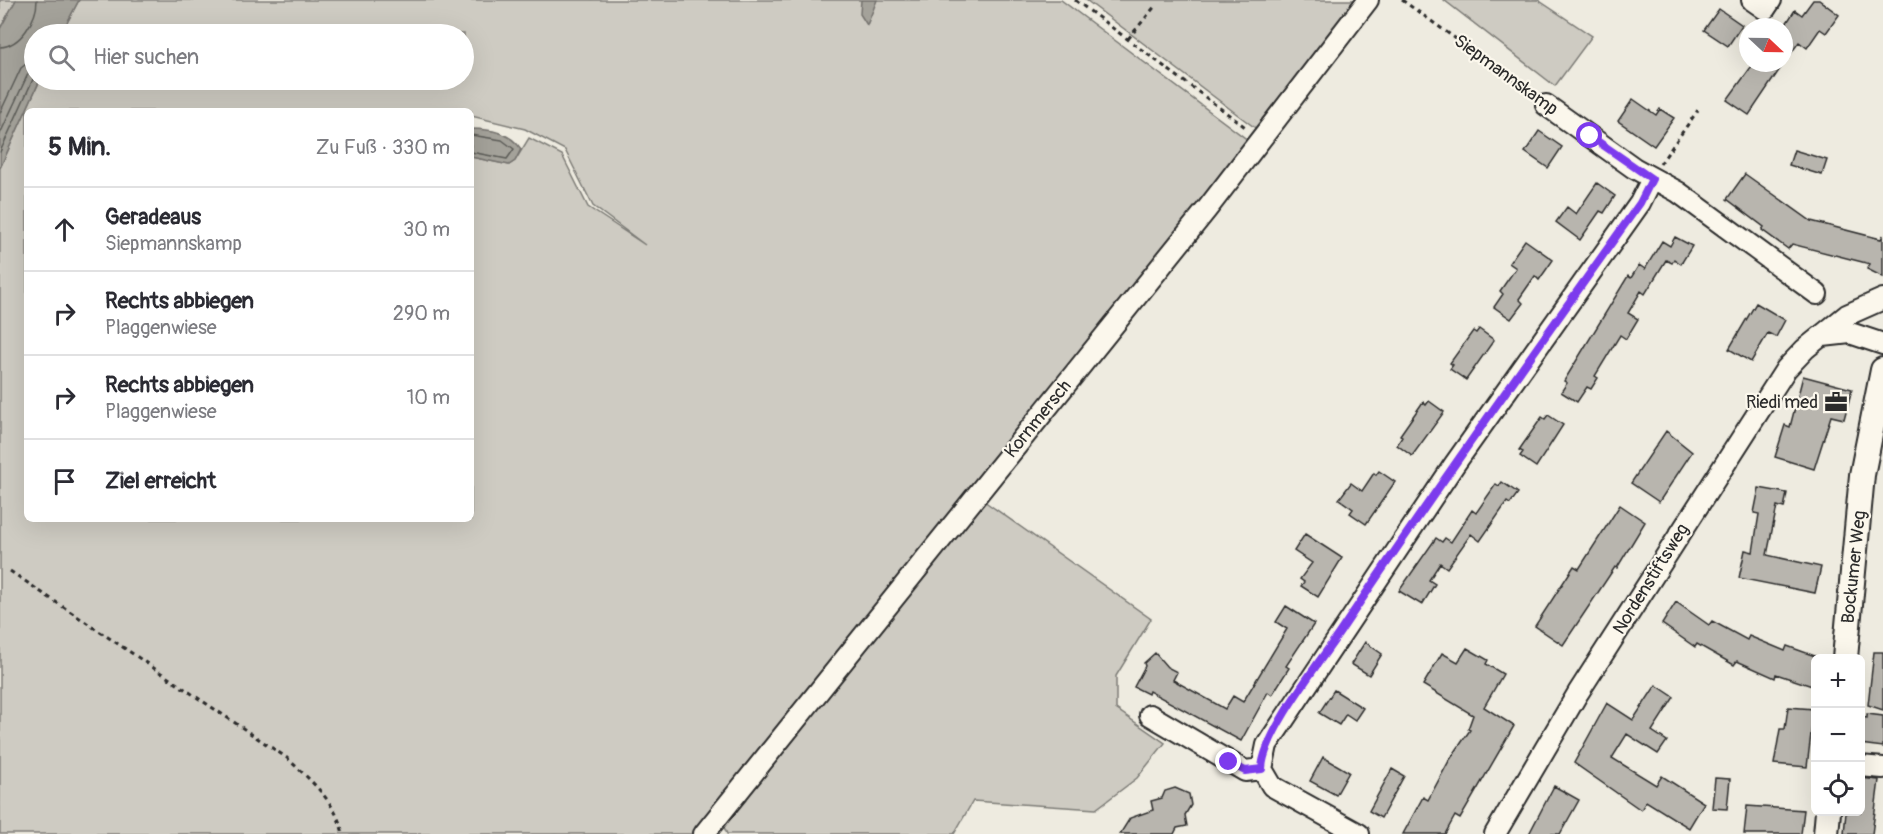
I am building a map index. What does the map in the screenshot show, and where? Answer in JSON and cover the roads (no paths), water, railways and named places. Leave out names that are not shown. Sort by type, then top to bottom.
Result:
[{"type":"main road","name":"Bockumer Weg","points":[[1846,654],[1875,446],[1883,370]]},
{"type":"main road","points":[[1826,834],[1828,816]]},
{"type":"street","name":"Kornmersch","points":[[704,834],[1262,139],[1368,0]]},
{"type":"street","points":[[1752,0],[1765,9],[1771,0]]},
{"type":"street","name":"Siepmannskamp","points":[[1546,105],[1652,179],[1678,192],[1817,294]]},
{"type":"street","points":[[1359,834],[1272,786],[1262,769],[1267,745],[1304,686],[1454,465],[1640,203],[1652,179]]},
{"type":"street","name":"Nordenstiftsweg","points":[[1495,834],[1578,693],[1786,369],[1805,349],[1847,315],[1883,299]]},
{"type":"street","points":[[1823,336],[1850,333],[1883,344]]},
{"type":"street","points":[[1150,715],[1245,771],[1262,769]]},
{"type":"street","points":[[1865,766],[1883,768]]},
{"type":"water","points":[[16,0],[79,0],[66,24],[24,24],[24,90],[35,90],[27,108],[24,108],[24,115],[0,168],[0,29]]},
{"type":"water","points":[[861,0],[877,0],[867,25],[860,14]]},
{"type":"water","points":[[474,129],[505,135],[516,143],[521,149],[515,161],[509,165],[474,158]]},
{"type":"place","name":"Riedi med","points":[[1836,402]]}]
